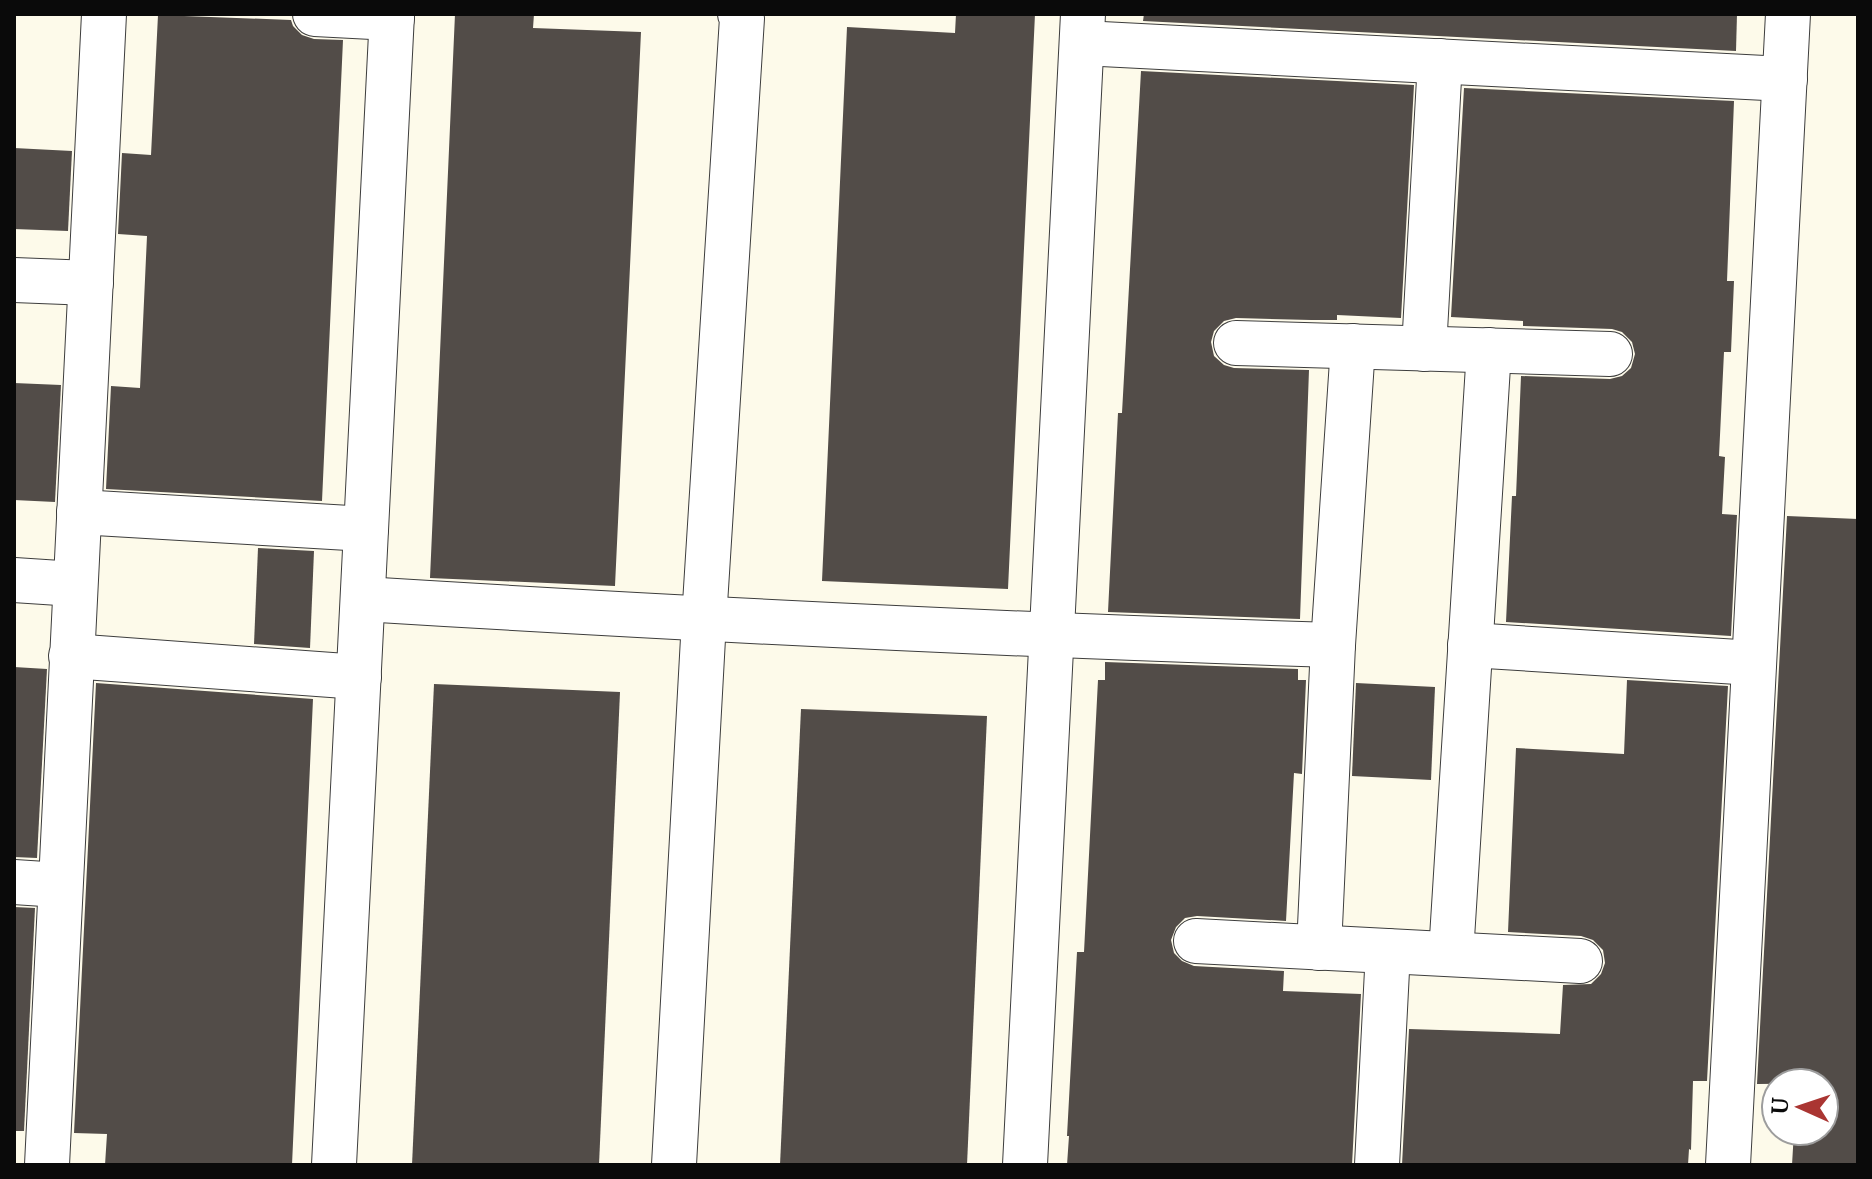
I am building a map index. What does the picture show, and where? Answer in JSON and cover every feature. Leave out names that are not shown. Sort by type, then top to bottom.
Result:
[{"type":"street","points":[[47,1165],[104,14]]},
{"type":"street","points":[[315,14],[392,16],[334,1165]]},
{"type":"street","points":[[1728,1165],[1788,14]]},
{"type":"street","points":[[674,1165],[742,15]]},
{"type":"street","points":[[1025,1165],[1082,28],[1440,61],[1785,79]]},
{"type":"street","points":[[1424,349],[1440,61]]},
{"type":"street","points":[[14,280],[91,283]]},
{"type":"street","points":[[1236,343],[1610,354]]},
{"type":"street","points":[[1319,948],[1333,645],[1353,346]]},
{"type":"street","points":[[1451,954],[1489,350]]},
{"type":"street","points":[[79,512],[366,529]]},
{"type":"street","points":[[14,580],[75,584]]},
{"type":"street","points":[[363,599],[704,620],[1333,645]]},
{"type":"street","points":[[1470,645],[1754,663]]},
{"type":"street","points":[[71,656],[359,677]]},
{"type":"street","points":[[14,882],[60,885]]},
{"type":"street","points":[[1196,941],[1580,961]]},
{"type":"street","points":[[1377,1165],[1388,951]]},
{"type":"building","points":[[455,14],[534,14],[533,28],[641,32],[615,586],[430,578]]},
{"type":"building","points":[[956,14],[1035,14],[1008,589],[822,581],[847,27],[955,33]]},
{"type":"building","points":[[1144,14],[1737,14],[1736,51],[1143,21]]},
{"type":"building","points":[[158,15],[291,20],[302,35],[314,39],[343,40],[322,501],[106,489],[111,386],[140,388],[147,236],[118,234],[122,153],[151,155]]},
{"type":"building","points":[[1141,71],[1414,85],[1401,318],[1337,315],[1337,320],[1236,318],[1224,321],[1214,331],[1211,342],[1214,356],[1224,365],[1234,368],[1309,370],[1300,619],[1108,612]]},
{"type":"building","points":[[1464,88],[1734,101],[1727,281],[1734,281],[1731,352],[1724,352],[1719,456],[1725,457],[1722,514],[1737,515],[1731,636],[1506,622],[1521,376],[1610,379],[1622,376],[1631,368],[1635,354],[1632,342],[1622,332],[1612,329],[1523,326],[1523,321],[1451,317]]},
{"type":"building","points":[[14,148],[72,151],[68,231],[14,229]]},
{"type":"building","points":[[14,383],[61,385],[55,502],[14,500]]},
{"type":"building","points":[[1787,516],[1858,519],[1858,1165],[1792,1165],[1793,1147],[1840,1147],[1840,1067],[1760,1067],[1760,1084],[1757,1084]]},
{"type":"building","points":[[258,548],[314,551],[310,648],[254,644]]},
{"type":"building","points":[[1105,662],[1298,669],[1298,680],[1306,680],[1302,774],[1294,773],[1286,921],[1197,916],[1185,918],[1176,927],[1171,940],[1174,953],[1194,966],[1284,971],[1283,991],[1361,994],[1352,1165],[1067,1165],[1077,952],[1084,952],[1098,680],[1105,680]]},
{"type":"building","points":[[14,667],[47,669],[37,858],[14,857]]},
{"type":"building","points":[[1627,680],[1728,686],[1707,1081],[1693,1081],[1688,1165],[1402,1165],[1409,1029],[1560,1034],[1563,985],[1591,984],[1601,974],[1605,963],[1603,950],[1593,940],[1581,936],[1508,932],[1516,748],[1624,754]]},
{"type":"building","points":[[96,683],[313,699],[292,1165],[105,1165],[107,1134],[74,1133]]},
{"type":"building","points":[[1356,683],[1435,687],[1431,780],[1352,776]]},
{"type":"building","points":[[434,684],[620,692],[599,1165],[412,1165]]},
{"type":"building","points":[[801,709],[987,716],[967,1165],[780,1165]]},
{"type":"building","points":[[14,907],[35,908],[24,1131],[14,1131]]}]
